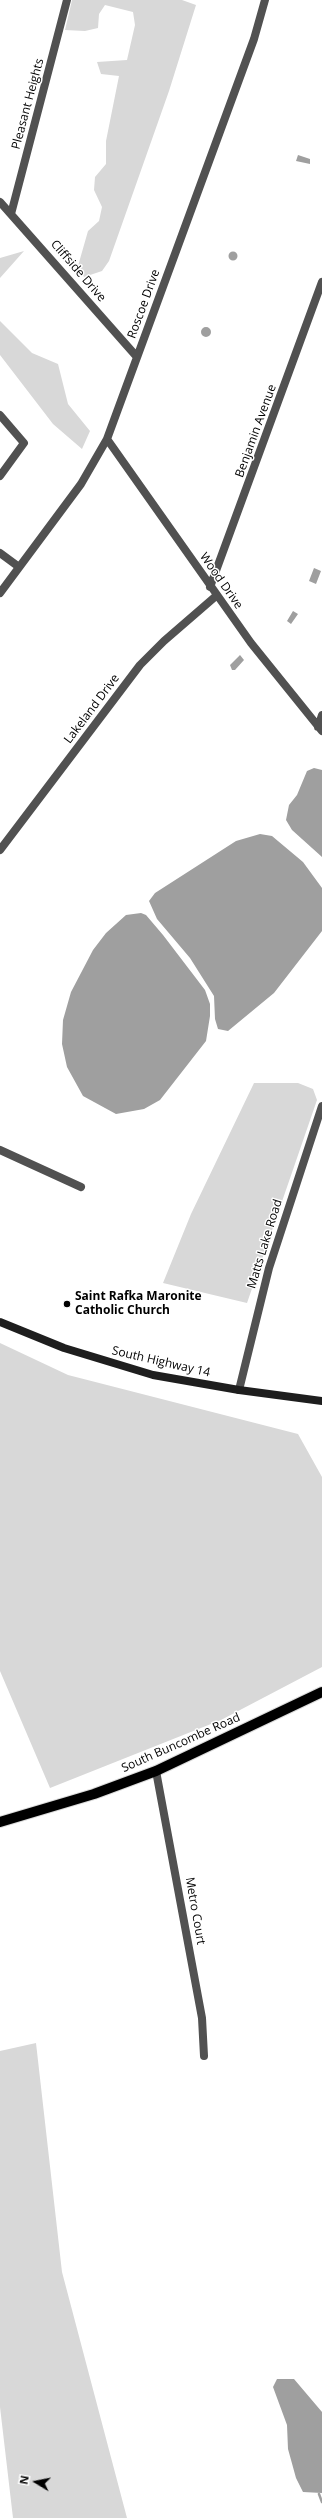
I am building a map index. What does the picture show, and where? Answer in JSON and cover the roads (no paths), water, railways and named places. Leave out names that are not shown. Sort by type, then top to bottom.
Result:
[{"type":"main road","name":"South Highway 14","points":[[0,1322],[64,1348],[110,1363],[186,1382],[322,1401]]},
{"type":"main road","name":"South Buncombe Road","points":[[0,1822],[94,1794],[156,1771],[322,1692]]},
{"type":"street","name":"Pleasant Heights","points":[[11,214],[67,0]]},
{"type":"street","name":"Roscoe Drive","points":[[0,593],[81,484],[107,439],[251,46],[265,0]]},
{"type":"street","name":"Cliffside Drive","points":[[0,202],[137,357]]},
{"type":"street","name":"Benjamin Avenue","points":[[210,587],[322,282]]},
{"type":"street","points":[[0,415],[24,443],[0,476]]},
{"type":"street","name":"Wood Drive","points":[[107,439],[250,643],[320,729]]},
{"type":"street","points":[[0,553],[19,567]]},
{"type":"street","name":"Lakeland Drive","points":[[0,850],[140,665],[164,641],[216,596]]},
{"type":"street","points":[[320,729],[322,715]]},
{"type":"street","name":"Matts Lake Road","points":[[239,1390],[269,1268],[322,1106]]},
{"type":"street","points":[[0,1150],[81,1187]]},
{"type":"street","name":"Metro Court","points":[[156,1771],[202,2018],[204,2056]]},
{"type":"waterway","points":[[319,2494],[322,2502]]},
{"type":"place","name":"Saint Rafka Maronite Catholic Church","points":[[67,1304]]}]
